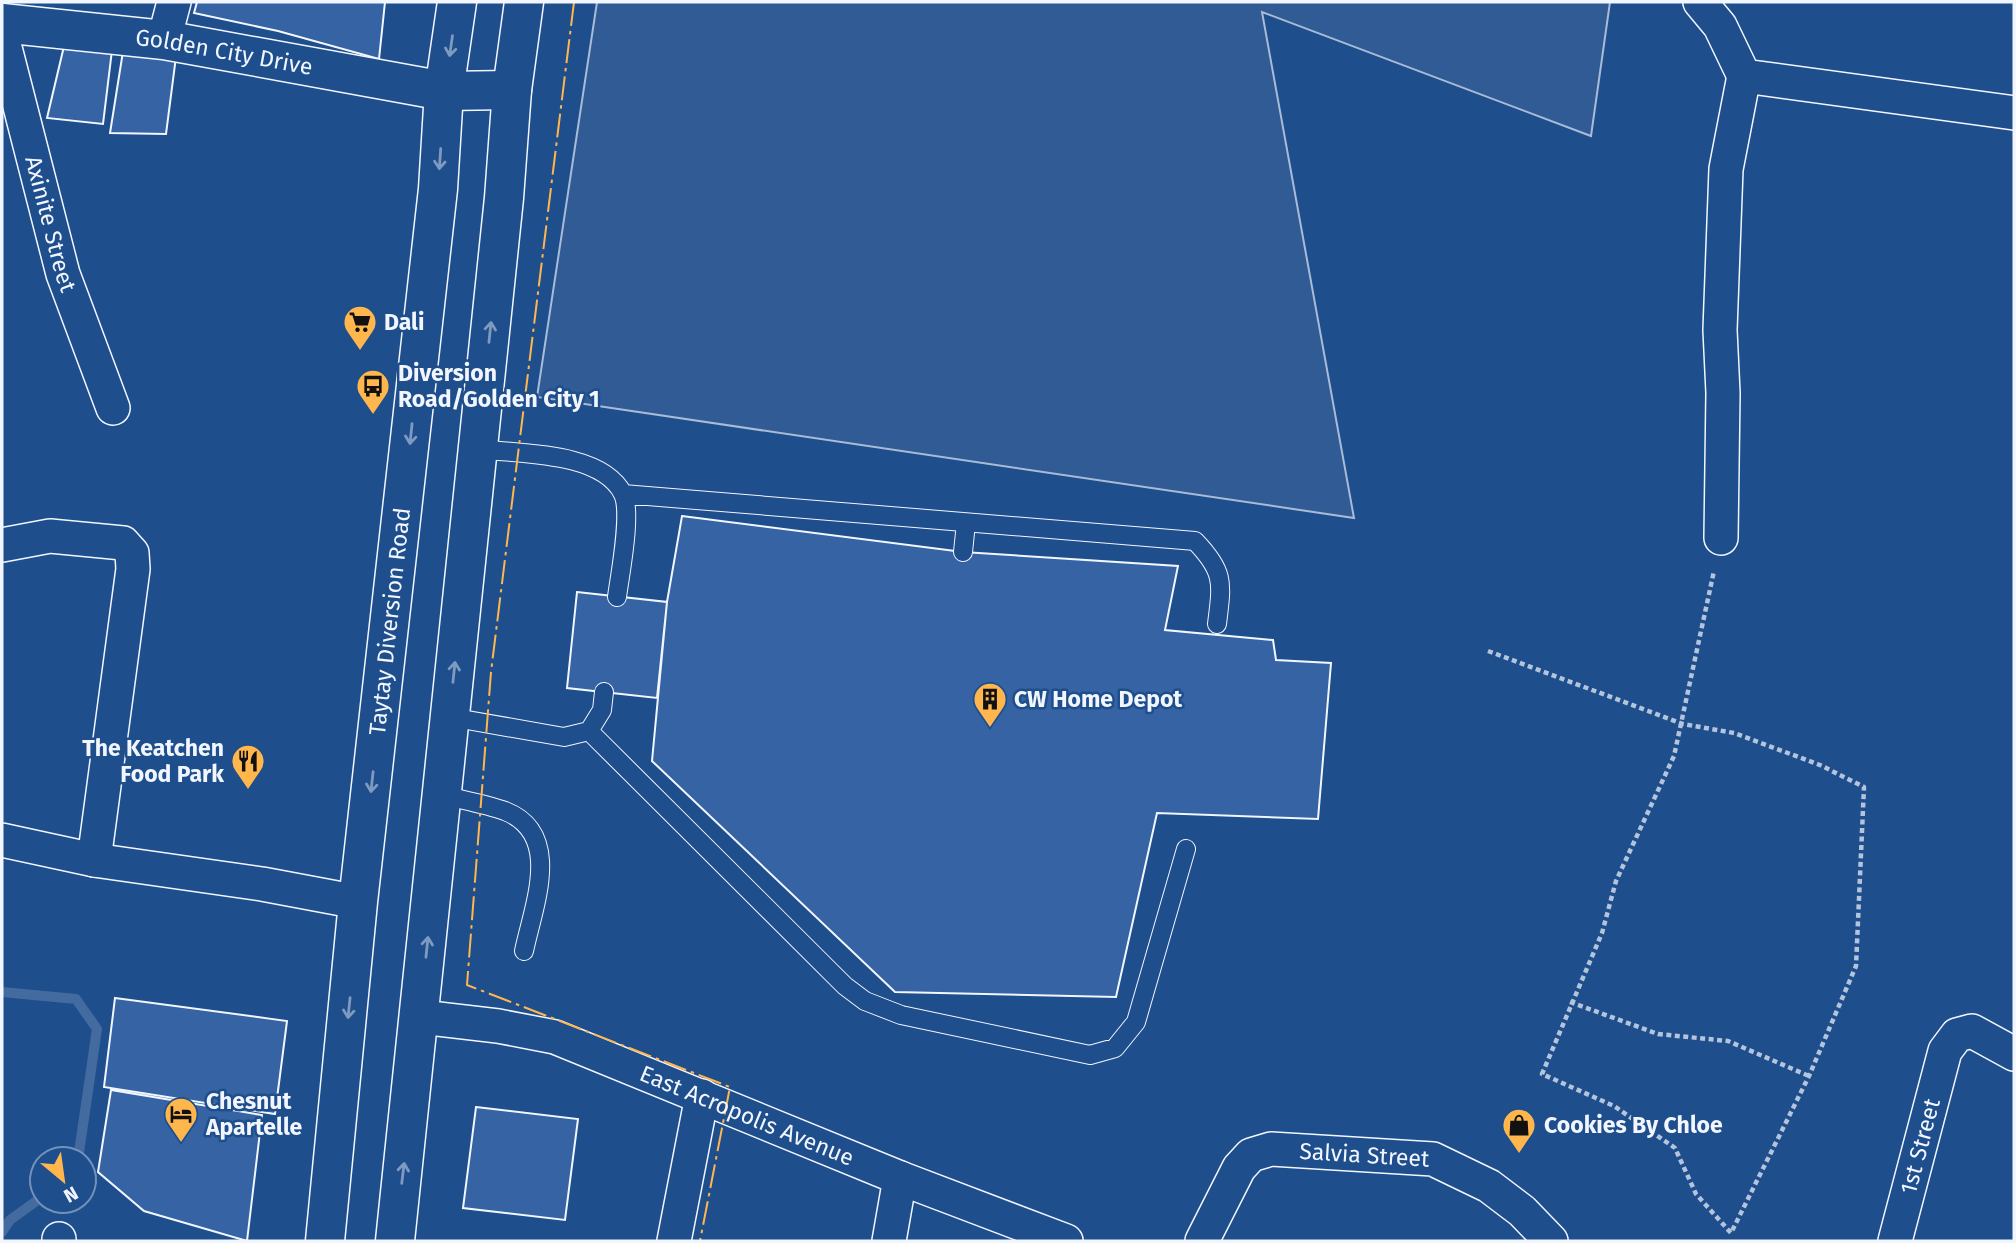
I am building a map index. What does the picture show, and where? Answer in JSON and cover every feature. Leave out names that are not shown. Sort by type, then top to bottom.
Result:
[{"type":"main road","name":"Taytay Diversion Road","points":[[324,1241],[358,902],[438,189],[444,91],[457,2]]},
{"type":"main road","points":[[395,1241],[421,1017],[504,198],[512,90],[524,2]]},
{"type":"main road","name":"Golden City Drive","points":[[2,23],[164,40],[444,91],[512,90]]},
{"type":"street","points":[[164,40],[174,2]]},
{"type":"street","points":[[1700,2],[1720,26],[1744,76],[1726,169],[1720,330],[1723,393],[1721,538]]},
{"type":"street","name":"Axinite Street","points":[[2,36],[63,274],[113,408]]},
{"type":"street","points":[[1744,76],[2014,113]]},
{"type":"street","points":[[2,545],[50,536],[123,543],[132,553],[133,569],[94,860]]},
{"type":"street","points":[[2,840],[94,860],[262,884],[358,902]]},
{"type":"street","name":"East Acropolis Avenue","points":[[421,1017],[498,1026],[555,1037],[900,1178],[1066,1241]]},
{"type":"street","name":"1st Street","points":[[1895,1241],[1945,1051],[1957,1035],[1972,1031],[2014,1054]]},
{"type":"street","points":[[674,1241],[702,1096]]},
{"type":"street","name":"Salvia Street","points":[[1202,1241],[1239,1168],[1251,1155],[1271,1149],[1433,1159],[1489,1186],[1522,1211],[1551,1241]]},
{"type":"street","points":[[889,1241],[900,1178]]},
{"type":"lane","points":[[477,449],[580,461],[607,475],[623,494],[626,528],[617,597]]},
{"type":"lane","points":[[623,494],[1195,541],[1214,561],[1221,586],[1217,624]]},
{"type":"lane","points":[[962,552],[966,523]]},
{"type":"lane","points":[[450,717],[564,737],[589,731],[602,710],[604,692]]},
{"type":"lane","points":[[589,731],[845,986],[865,1001],[901,1015],[1090,1055],[1115,1048],[1136,1022],[1186,849]]},
{"type":"lane","points":[[442,795],[506,811],[521,820],[540,848],[541,867],[524,951]]},
{"type":"path","points":[[1488,651],[1683,724],[1734,733],[1820,765],[1864,787],[1856,966],[1809,1076],[1731,1233],[1696,1194],[1675,1149],[1614,1106],[1542,1074],[1570,1002],[1602,933],[1616,881],[1674,756],[1683,724],[1721,538]]},
{"type":"path","points":[[1570,1002],[1658,1034],[1728,1041],[1809,1076]]},
{"type":"shaded area","points":[[597,2],[1610,2],[1591,136],[1262,12],[1354,518],[537,397]]},
{"type":"building","points":[[197,2],[385,2],[379,59],[278,31],[194,13]]},
{"type":"building","points":[[65,42],[112,50],[103,124],[47,118]]},
{"type":"building","points":[[124,45],[177,49],[166,134],[110,133]]},
{"type":"building","name":"CW Home Depot","points":[[682,516],[963,552],[1178,566],[1165,630],[1273,640],[1276,660],[1331,663],[1318,819],[1157,813],[1116,997],[895,992],[652,761],[667,602]]},
{"type":"building","points":[[577,592],[667,602],[657,698],[567,688]]},
{"type":"building","points":[[115,998],[287,1021],[275,1114],[104,1087]]},
{"type":"building","name":"Chesnut Apartelle","points":[[111,1090],[262,1115],[247,1241],[144,1211],[98,1172]]},
{"type":"building","points":[[476,1107],[578,1119],[565,1220],[463,1208]]},
{"type":"waterway","points":[[2,992],[76,999],[97,1029],[80,1145]]},
{"type":"waterway","points":[[2,1232],[10,1220],[28,1207]]},
{"type":"power","points":[[574,2],[491,672],[467,985],[730,1087],[700,1241]]},
{"type":"place","name":"Dali","points":[[360,352]]},
{"type":"place","name":"Diversion Road/Golden City 1","points":[[373,416]]},
{"type":"place","name":"CW Home Depot","points":[[990,729]]},
{"type":"place","name":"The Keatchen Food Park","points":[[248,791]]},
{"type":"place","name":"Chesnut Apartelle","points":[[181,1144]]},
{"type":"place","name":"Cookies By Chloe","points":[[1519,1155]]}]
